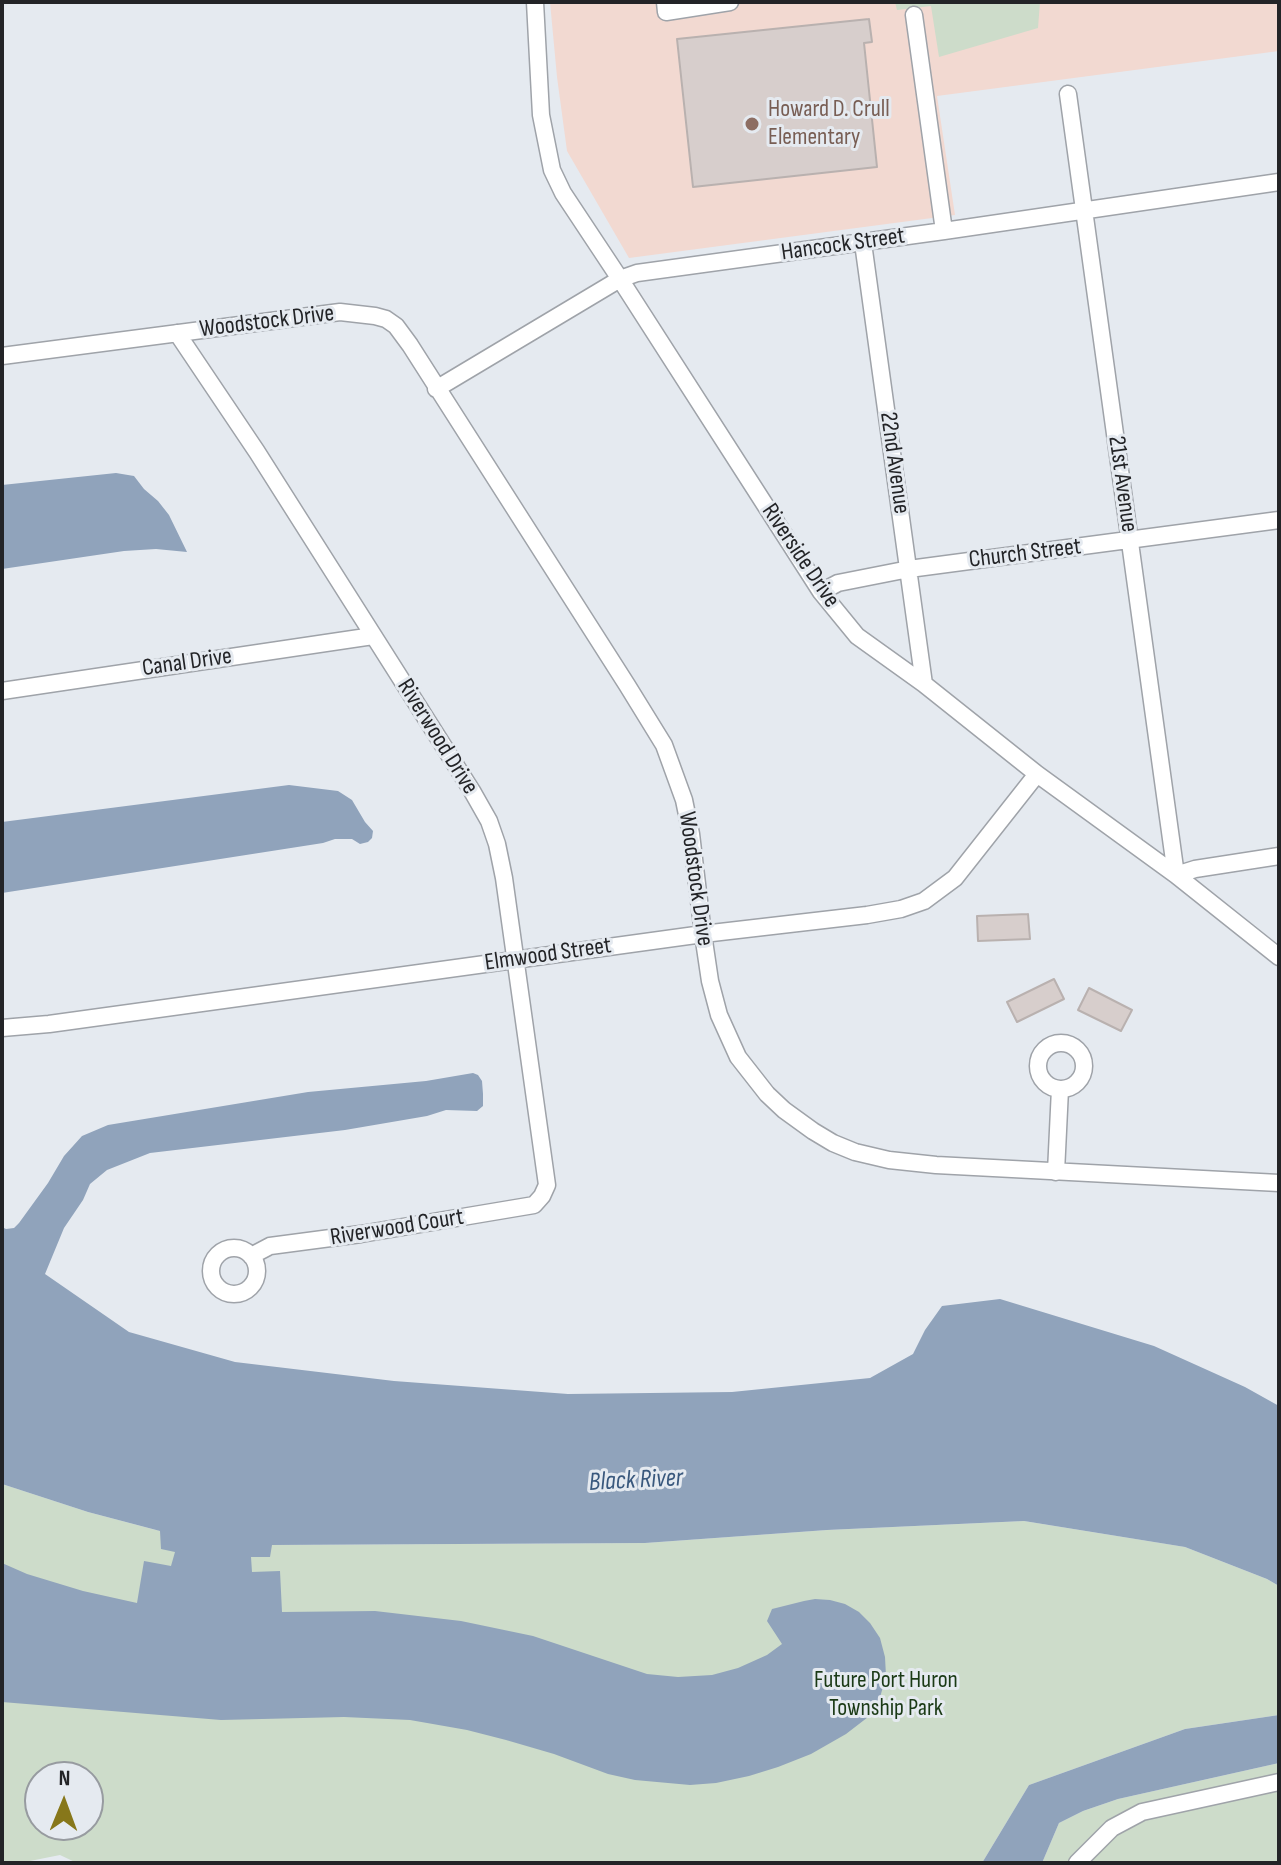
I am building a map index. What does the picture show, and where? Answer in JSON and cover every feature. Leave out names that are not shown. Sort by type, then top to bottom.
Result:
[{"type":"street","name":"Riverside Drive","points":[[535,2],[541,115],[552,170],[563,193],[821,592],[857,636],[924,684],[1037,774],[1176,875],[1279,957]]},
{"type":"street","points":[[665,2],[666,12],[730,2]]},
{"type":"street","points":[[914,15],[944,231]]},
{"type":"street","name":"21st Avenue","points":[[1068,94],[1176,875]]},
{"type":"street","name":"Hancock Street","points":[[436,389],[620,279],[637,273],[1279,182]]},
{"type":"street","name":"22nd Avenue","points":[[863,243],[924,684]]},
{"type":"street","name":"Woodstock Drive","points":[[2,356],[340,312],[386,319],[396,326],[410,345],[664,745],[684,800],[691,834],[710,981],[719,1015],[738,1057],[767,1094],[784,1110],[833,1143],[889,1160],[1279,1183]]},
{"type":"street","name":"Riverwood Drive","points":[[177,333],[257,452],[489,821],[504,878],[547,1185],[542,1196]]},
{"type":"street","name":"Church Street","points":[[821,592],[838,583],[909,569],[1279,520]]},
{"type":"street","name":"Canal Drive","points":[[2,691],[373,636]]},
{"type":"street","name":"Elmwood Street","points":[[2,1028],[901,909],[924,901],[955,878],[1037,774]]},
{"type":"street","points":[[1176,875],[1195,869],[1279,856]]},
{"type":"street","points":[[1056,1172],[1060,1089]]},
{"type":"street","name":"Riverwood Court","points":[[251,1256],[270,1246],[511,1210],[534,1205],[542,1196]]},
{"type":"street","points":[[1077,1863],[1112,1828],[1142,1812],[1279,1782]]},
{"type":"shaded area","name":"Howard D. Crull Elementary","points":[[550,2],[1279,2],[1279,51],[937,96],[955,215],[629,258],[567,151]]},
{"type":"green space","points":[[895,2],[1040,2],[1038,28],[939,57],[931,6],[897,10]]},
{"type":"green space","name":"Future Port Huron Township Park","points":[[2,1484],[156,1530],[205,1539],[271,1545],[645,1543],[827,1530],[1024,1521],[1185,1547],[1279,1586],[1279,1715],[1185,1729],[1029,1785],[982,1863],[77,1863],[60,1855],[20,1863],[2,1863]]},
{"type":"green space","points":[[1279,1763],[1279,1863],[1042,1863],[1059,1823],[1083,1811],[1118,1799]]},
{"type":"water","points":[[116,473],[134,476],[158,501],[169,515],[187,552],[156,549],[124,551],[2,569],[2,485]]},
{"type":"water","points":[[289,785],[338,791],[352,800],[373,831],[372,838],[360,844],[352,839],[335,839],[2,893],[2,822]]},
{"type":"water","name":"Black River","points":[[473,1073],[482,1081],[483,1106],[477,1111],[446,1110],[345,1130],[150,1153],[107,1170],[90,1184],[64,1228],[45,1274],[129,1332],[235,1362],[394,1381],[568,1394],[732,1392],[870,1378],[913,1354],[942,1306],[1000,1299],[1154,1346],[1245,1387],[1279,1406],[1279,1586],[1185,1547],[1024,1521],[827,1530],[645,1543],[272,1545],[270,1557],[251,1557],[252,1572],[280,1571],[282,1612],[375,1611],[461,1621],[533,1636],[647,1674],[678,1677],[712,1675],[767,1655],[782,1644],[767,1621],[772,1609],[815,1599],[845,1604],[859,1612],[880,1638],[885,1657],[886,1676],[872,1714],[846,1734],[811,1754],[749,1776],[716,1783],[690,1785],[635,1780],[506,1740],[410,1720],[344,1717],[221,1720],[2,1702],[2,1563],[83,1591],[137,1603],[144,1561],[171,1566],[175,1552],[161,1549],[160,1531],[2,1484],[2,1227],[14,1228],[19,1223],[64,1156],[82,1136],[108,1125],[308,1092],[426,1081]]},
{"type":"water","points":[[1279,1715],[1279,1763],[1118,1799],[1083,1811],[1059,1823],[1042,1863],[982,1863],[1029,1785],[1185,1729]]},
{"type":"building","points":[[869,19],[872,42],[864,43],[877,167],[693,187],[677,39]]},
{"type":"building","points":[[1028,914],[1030,939],[978,941],[977,916]]},
{"type":"building","points":[[1054,979],[1064,999],[1017,1022],[1007,1002]]},
{"type":"building","points":[[1089,988],[1132,1010],[1121,1031],[1078,1010]]},
{"type":"place","name":"Howard D. Crull Elementary","points":[[752,124]]}]
